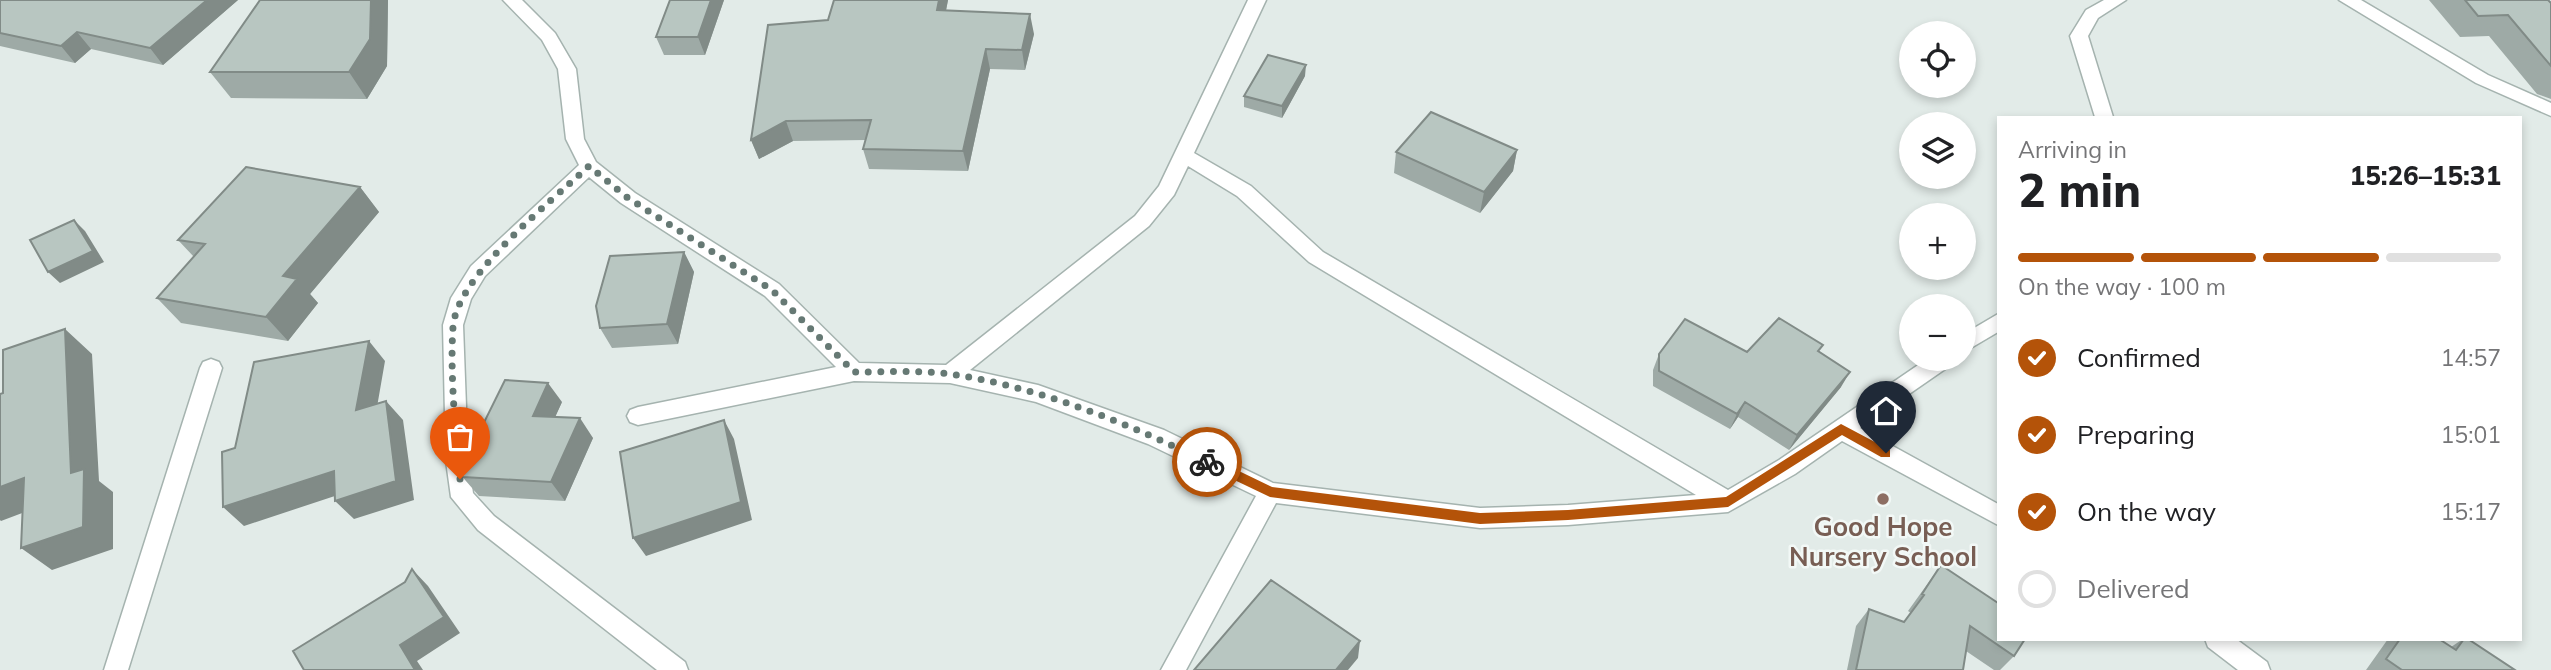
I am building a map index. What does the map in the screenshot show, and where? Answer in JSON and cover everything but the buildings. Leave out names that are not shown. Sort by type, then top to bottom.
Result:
[{"type":"street","points":[[512,0],[549,37],[567,69],[575,139],[589,166],[628,198],[772,290],[854,372]]},
{"type":"street","points":[[950,374],[1142,221],[1167,190],[1257,0]]},
{"type":"street","points":[[2104,116],[2079,36],[2092,13],[2117,0]]},
{"type":"street","points":[[2348,0],[2482,79],[2551,110]]},
{"type":"street","points":[[1182,154],[1244,191],[1316,257],[1728,502]]},
{"type":"street","points":[[589,166],[478,271],[461,298],[453,325],[457,461],[462,497],[486,523],[676,670]]},
{"type":"street","points":[[1976,336],[1997,323]]},
{"type":"street","points":[[116,670],[211,368]]},
{"type":"street","points":[[638,416],[854,372],[950,374],[1038,394],[1143,432],[1270,492],[1480,519],[1728,502],[1925,371]]},
{"type":"street","points":[[1841,429],[1997,514]]},
{"type":"street","points":[[1172,670],[1270,492]]},
{"type":"street","points":[[2220,641],[2258,670]]},
{"type":"way so far","points":[[460,479],[457,461],[453,325],[461,298],[478,271],[589,166],[628,198],[772,290],[854,372],[950,374],[1038,394],[1156,437],[1207,462]]},
{"type":"place","name":"Good Hope Nursery School","points":[[1883,499]]},
{"type":"route","points":[[1207,462],[1270,492],[1480,519],[1728,502],[1787,467],[1841,429],[1886,453]]}]
